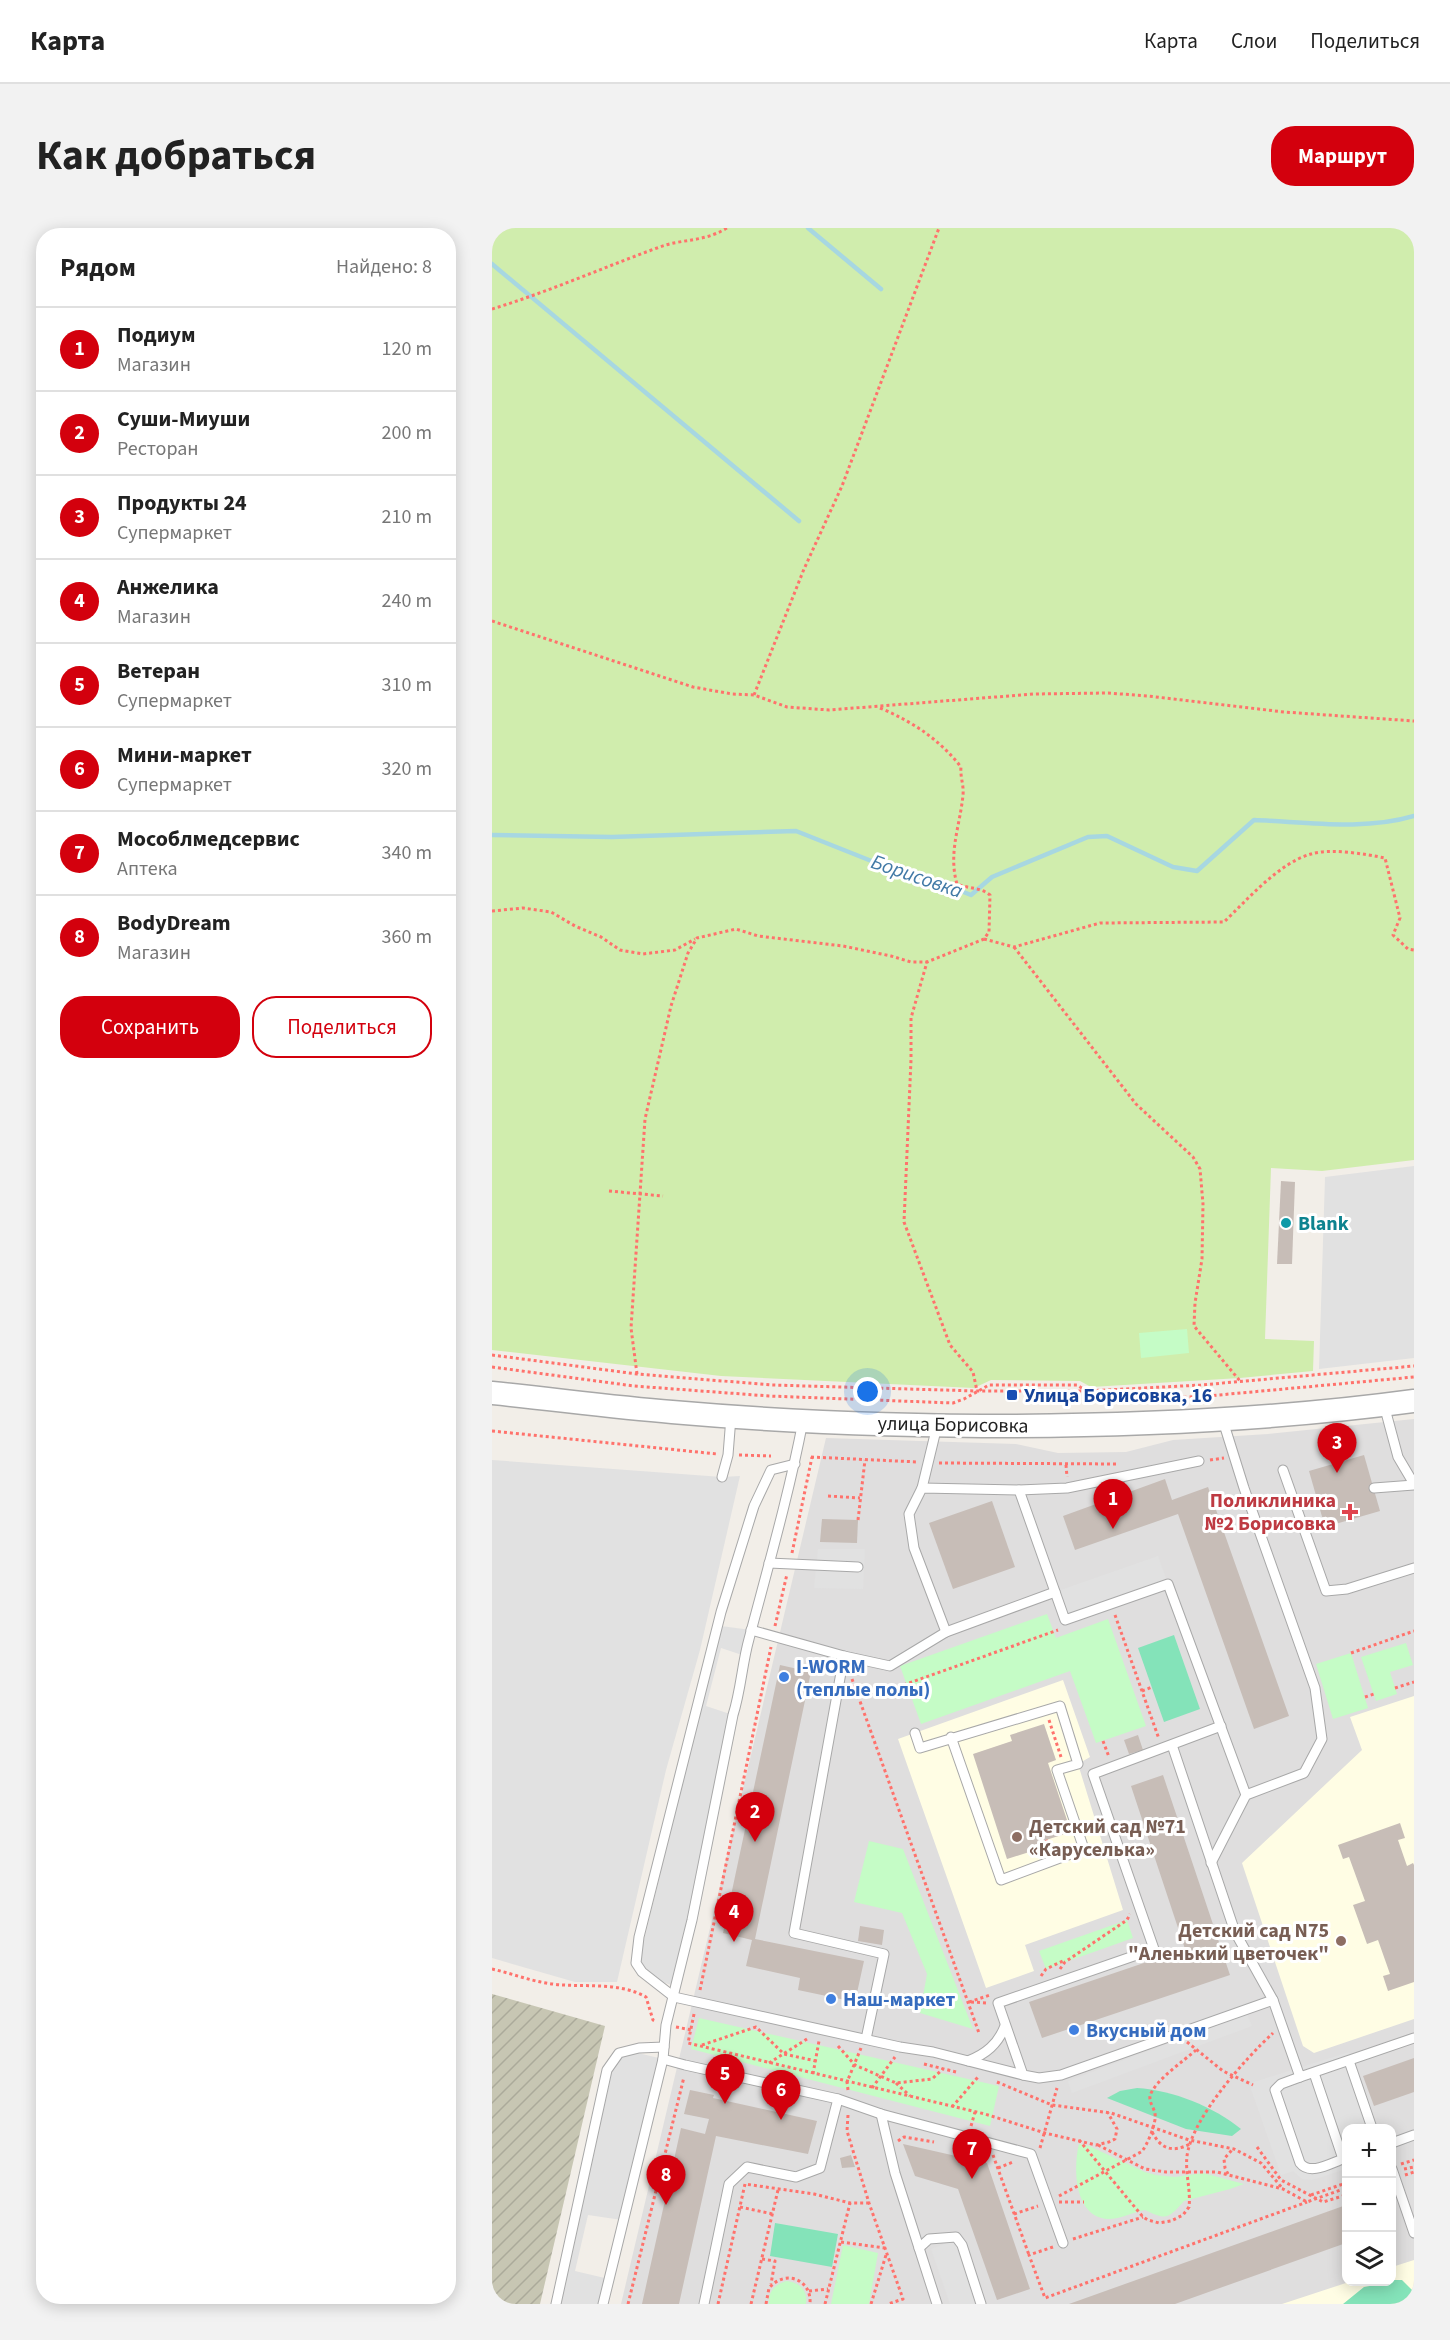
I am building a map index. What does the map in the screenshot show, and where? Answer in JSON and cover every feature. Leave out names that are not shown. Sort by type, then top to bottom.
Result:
[{"type":"street","name":"улица Борисовка","points":[[492,1393],[730,1417],[937,1426],[1094,1425],[1222,1420],[1414,1401]]},
{"type":"lane","points":[[1374,1488],[1414,1484],[1398,1457],[1384,1405]]},
{"type":"lane","points":[[722,1477],[728,1455],[730,1417]]},
{"type":"lane","points":[[1211,1863],[1246,1795],[1304,1773],[1322,1739],[1315,1688],[1222,1420]]},
{"type":"lane","points":[[603,2304],[663,2058],[666,2025],[692,1920],[733,1715],[740,1692],[745,1656],[795,1461],[803,1421]]},
{"type":"lane","points":[[937,1426],[922,1488],[909,1514],[914,1548],[946,1632]]},
{"type":"lane","points":[[795,1461],[771,1470],[754,1506],[721,1612],[639,1936],[636,1963],[642,1972],[674,1997],[697,2004],[933,2052],[1039,2078],[1055,2077],[1273,2000]]},
{"type":"lane","points":[[922,1488],[1018,1491],[1067,1488],[1199,1461]]},
{"type":"lane","points":[[1283,1470],[1326,1591],[1347,1589],[1414,1568]]},
{"type":"lane","points":[[1018,1491],[1065,1620],[1168,1584],[1246,1795]]},
{"type":"lane","points":[[769,1563],[858,1567]]},
{"type":"lane","points":[[751,1630],[844,1656],[890,1666],[946,1632],[1055,1592]]},
{"type":"lane","points":[[844,1656],[794,1933],[884,1954],[866,2039]]},
{"type":"lane","points":[[915,1733],[920,1748],[951,1737],[1060,1706],[1078,1764],[1057,1770],[1084,1849],[1001,1880],[951,1737]]},
{"type":"lane","points":[[1023,2075],[998,2003],[1154,1949],[1093,1774],[1221,1726]]},
{"type":"lane","points":[[1172,1745],[1235,1932],[1273,2000],[1300,2078]]},
{"type":"lane","points":[[968,2061],[982,2056],[993,2046],[1005,2026]]},
{"type":"lane","points":[[1342,2159],[1311,2170],[1300,2163],[1275,2090],[1281,2084],[1414,2038]]},
{"type":"lane","points":[[556,2304],[607,2070],[619,2053],[639,2048],[664,2046]]},
{"type":"lane","points":[[663,2058],[838,2099],[881,2114],[1031,2154],[1063,2243]]},
{"type":"lane","points":[[1349,2061],[1371,2124]]},
{"type":"lane","points":[[1314,2073],[1342,2150]]},
{"type":"lane","points":[[704,2304],[729,2184],[747,2167],[796,2177],[820,2168],[838,2099]]},
{"type":"lane","points":[[881,2114],[894,2173],[937,2304]]},
{"type":"lane","points":[[1396,2142],[1414,2135]]},
{"type":"lane","points":[[1395,2178],[1414,2233]]},
{"type":"lane","points":[[919,2248],[936,2237],[956,2237],[962,2245],[981,2304]]},
{"type":"path","points":[[492,309],[531,297],[660,246],[712,237],[727,228]]},
{"type":"path","points":[[754,695],[804,569],[842,486],[939,228]]},
{"type":"path","points":[[492,621],[693,687],[732,694],[754,695],[787,707],[829,710],[878,708],[1034,694],[1108,693],[1284,712],[1414,721]]},
{"type":"path","points":[[878,708],[917,725],[947,749],[961,767],[960,777],[964,787],[952,867],[957,884],[974,889],[984,889],[990,895],[988,932],[984,939]]},
{"type":"path","points":[[492,911],[523,908],[552,912],[575,926],[601,937],[620,950],[643,954],[675,950],[697,938],[736,929],[758,936],[800,940],[852,948],[911,962],[927,962],[984,939],[1014,947],[1100,923],[1224,922],[1274,874],[1312,854],[1354,852],[1385,858],[1400,918],[1393,935],[1408,949],[1414,950]]},
{"type":"path","points":[[637,1374],[631,1328],[645,1119],[671,1006],[688,953],[697,938]]},
{"type":"path","points":[[1014,947],[1137,1104],[1193,1157],[1200,1169],[1203,1204],[1202,1259],[1194,1326],[1240,1382]]},
{"type":"path","points":[[927,962],[911,1018],[904,1222],[950,1345],[974,1372],[977,1391]]},
{"type":"path","points":[[609,1191],[663,1196]]},
{"type":"path","points":[[492,1355],[637,1374],[772,1385],[977,1391],[1087,1391],[1240,1382],[1414,1366]]},
{"type":"path","points":[[492,1367],[634,1386],[770,1396],[953,1403],[964,1400],[989,1385],[1077,1384],[1099,1399],[1114,1401],[1219,1395],[1414,1377]]},
{"type":"path","points":[[492,1431],[795,1461],[812,1457],[1066,1465],[1127,1463],[1131,1475]]},
{"type":"path","points":[[812,1457],[688,2043],[1079,2140],[1096,2145],[1145,2169],[1186,2172],[1206,2170],[1283,2189],[1307,2202]]},
{"type":"path","points":[[1199,1461],[1234,1457]]},
{"type":"path","points":[[858,1520],[865,1460]]},
{"type":"path","points":[[828,1496],[861,1498]]},
{"type":"path","points":[[1111,1604],[1162,1749]]},
{"type":"path","points":[[898,1687],[1060,1630]]},
{"type":"path","points":[[1351,1653],[1414,1631]]},
{"type":"path","points":[[844,1656],[979,2033]]},
{"type":"path","points":[[1395,1688],[1414,1682]]},
{"type":"path","points":[[1142,1691],[1152,1687]]},
{"type":"path","points":[[1365,1697],[1374,1694]]},
{"type":"path","points":[[1048,1716],[1062,1760],[1078,1764]]},
{"type":"path","points":[[1046,1987],[1065,1962],[1127,1920],[1138,1901]]},
{"type":"path","points":[[492,1969],[547,1984],[607,1987],[634,1991],[645,1997],[653,2020]]},
{"type":"path","points":[[969,2002],[998,2003]]},
{"type":"path","points":[[694,2014],[704,2017]]},
{"type":"path","points":[[746,2025],[766,2030]]},
{"type":"path","points":[[700,2046],[756,2027]]},
{"type":"path","points":[[756,2027],[784,2054],[816,2061]]},
{"type":"path","points":[[1079,2140],[1143,2217],[1164,2223],[1176,2219],[1187,2211],[1189,2202],[1186,2172],[1188,2151],[1202,2116],[1262,2043],[1283,2028]]},
{"type":"path","points":[[1180,2033],[1206,2059],[1253,2085]]},
{"type":"path","points":[[836,2044],[841,2034]]},
{"type":"path","points":[[798,2036],[844,2046]]},
{"type":"path","points":[[769,2063],[808,2038]]},
{"type":"path","points":[[866,2039],[847,2082],[847,2131],[903,2300],[888,2304]]},
{"type":"path","points":[[813,2074],[819,2041]]},
{"type":"path","points":[[836,2044],[855,2065],[896,2083],[912,2097]]},
{"type":"path","points":[[872,2088],[900,2047]]},
{"type":"path","points":[[852,2048],[872,2052]]},
{"type":"path","points":[[1062,2194],[1144,2149],[1156,2117],[1150,2102],[1152,2092],[1196,2050]]},
{"type":"path","points":[[883,2055],[904,2060]]},
{"type":"path","points":[[914,2062],[960,2073]]},
{"type":"path","points":[[896,2083],[932,2079],[943,2069]]},
{"type":"path","points":[[969,2075],[996,2082],[1052,2105],[1108,2113],[1192,2142],[1233,2149],[1261,2163],[1283,2189]]},
{"type":"path","points":[[952,2107],[978,2077]]},
{"type":"path","points":[[998,2168],[1040,2148],[1057,2085],[1055,2077]]},
{"type":"path","points":[[628,2304],[683,2085]]},
{"type":"path","points":[[1096,2145],[1109,2142],[1117,2133],[1116,2125],[1108,2113]]},
{"type":"path","points":[[1152,2129],[1158,2142],[1166,2148],[1178,2149],[1192,2142]]},
{"type":"path","points":[[896,2143],[904,2137],[937,2143]]},
{"type":"path","points":[[1257,2147],[1281,2180],[1323,2202],[1342,2196]]},
{"type":"path","points":[[1229,2175],[1224,2159],[1233,2149]]},
{"type":"path","points":[[984,2152],[993,2154],[1045,2298],[1342,2190]]},
{"type":"path","points":[[718,2304],[745,2184],[814,2194],[850,2203],[869,2203]]},
{"type":"path","points":[[1310,2195],[1342,2185]]},
{"type":"path","points":[[751,2304],[778,2190]]},
{"type":"path","points":[[825,2304],[850,2203]]},
{"type":"path","points":[[740,2207],[773,2214]]},
{"type":"path","points":[[1029,2255],[1143,2217]]},
{"type":"path","points":[[840,2242],[885,2248]]},
{"type":"path","points":[[871,2304],[886,2253]]},
{"type":"path","points":[[762,2259],[775,2262],[771,2285],[766,2294],[766,2304]]},
{"type":"path","points":[[771,2285],[779,2279],[800,2280],[809,2290],[810,2304]]},
{"type":"path","points":[[809,2290],[829,2289]]},
{"type":"shaded area","points":[[1414,1166],[1414,1358],[1319,1369],[1325,1177]]},
{"type":"shaded area","points":[[1414,1419],[1414,2304],[621,2304],[826,1438],[1016,1444],[1058,1453],[1126,1452],[1173,1440],[1268,1434]]},
{"type":"shaded area","points":[[492,1460],[722,1477],[740,1476],[700,1650],[666,1770],[617,1982],[575,1982],[492,1958]]},
{"type":"shaded area","points":[[818,1549],[865,1549],[863,1589],[814,1588]]},
{"type":"shaded area","points":[[1158,1556],[1168,1584],[1065,1620],[1055,1592]]},
{"type":"shaded area","points":[[721,1626],[751,1630],[745,1656],[721,1648],[706,1706],[733,1715],[677,1987],[636,1973]]},
{"type":"shaded area","name":"Детский сад №71 «Каруселька»","points":[[1063,1680],[1090,1757],[1078,1764],[1123,1910],[1025,1945],[1034,1971],[986,1988],[898,1739]]},
{"type":"shaded area","name":"Детский сад N75 \"Аленький цветочек\"","points":[[1414,1696],[1414,2019],[1314,2053],[1303,2046],[1242,1863],[1362,1750],[1350,1717]]},
{"type":"shaded area","points":[[492,1994],[605,2026],[540,2304],[492,2304]]},
{"type":"shaded area","points":[[1247,2014],[1252,2026],[1072,2093],[1068,2081]]},
{"type":"shaded area","points":[[617,2048],[663,2059],[622,2220],[588,2215],[575,2271],[609,2279],[603,2304],[560,2304]]},
{"type":"shaded area","points":[[1349,2052],[1374,2124],[1342,2124],[1342,2170],[1312,2180],[1302,2179],[1293,2171],[1281,2175],[1251,2089],[1254,2082]]},
{"type":"shaded area","points":[[956,2240],[977,2304],[950,2304],[931,2249]]},
{"type":"shaded area","points":[[1414,2260],[1414,2304],[1282,2304],[1342,2284],[1396,2286],[1396,2266]]},
{"type":"green space","points":[[492,228],[1414,228],[1414,1160],[1322,1171],[1271,1168],[1265,1339],[1314,1341],[1313,1371],[1091,1387],[1080,1381],[991,1380],[974,1388],[721,1376],[492,1350]]},
{"type":"green space","points":[[1187,1329],[1189,1353],[1141,1358],[1139,1333]]},
{"type":"green space","points":[[1047,1614],[1056,1638],[1108,1619],[1146,1726],[1096,1743],[1070,1671],[921,1724],[900,1666]]},
{"type":"green space","points":[[1174,1635],[1200,1709],[1164,1722],[1138,1648]]},
{"type":"green space","points":[[1406,1643],[1413,1665],[1390,1672],[1397,1694],[1376,1701],[1361,1657]]},
{"type":"green space","points":[[1351,1653],[1368,1708],[1333,1719],[1316,1664]]},
{"type":"green space","points":[[869,1841],[903,1849],[973,2029],[920,2013],[927,1974],[902,1913],[854,1902]]},
{"type":"green space","points":[[1127,1920],[1133,1938],[1046,1969],[1039,1951]]},
{"type":"green space","points":[[699,2018],[999,2086],[990,2126],[691,2049]]},
{"type":"green space","points":[[1137,2088],[1165,2092],[1192,2101],[1241,2129],[1232,2136],[1186,2129],[1107,2098],[1120,2091]]},
{"type":"green space","points":[[1079,2144],[1089,2146],[1156,2175],[1175,2177],[1203,2173],[1244,2184],[1184,2201],[1167,2216],[1158,2216],[1145,2210],[1108,2219],[1088,2210],[1082,2201],[1076,2166]]},
{"type":"green space","points":[[775,2223],[838,2234],[832,2267],[770,2256]]},
{"type":"green space","points":[[843,2245],[878,2253],[869,2304],[831,2304]]},
{"type":"green space","points":[[1396,2280],[1402,2280],[1412,2290],[1414,2304],[1343,2304],[1364,2287],[1396,2286]]},
{"type":"green space","points":[[786,2281],[802,2288],[806,2295],[806,2304],[769,2304],[773,2290]]},
{"type":"building","name":"Blank","points":[[1281,1181],[1295,1182],[1292,1264],[1277,1264]]},
{"type":"building","points":[[1364,1455],[1380,1511],[1325,1527],[1309,1471]]},
{"type":"building","points":[[1165,1479],[1172,1500],[1208,1487],[1289,1716],[1254,1729],[1178,1514],[1075,1550],[1063,1516]]},
{"type":"building","points":[[992,1501],[1015,1567],[953,1589],[929,1523]]},
{"type":"building","points":[[822,1519],[858,1520],[857,1543],[820,1542]]},
{"type":"building","points":[[780,1665],[811,1672],[755,1939],[864,1961],[855,2002],[798,1990],[800,1978],[746,1966],[752,1940],[723,1933]]},
{"type":"building","points":[[1044,1724],[1056,1760],[1048,1763],[1071,1832],[1046,1840],[1048,1846],[1007,1859],[973,1754],[1012,1741],[1010,1735]]},
{"type":"building","points":[[1138,1735],[1143,1750],[1129,1754],[1124,1740]]},
{"type":"building","points":[[1163,1775],[1230,1975],[1042,2038],[1029,2002],[1185,1949],[1131,1786]]},
{"type":"building","points":[[1400,1823],[1405,1838],[1398,1840],[1407,1866],[1413,1863],[1414,1865],[1414,1982],[1388,1991],[1383,1976],[1390,1974],[1378,1940],[1367,1944],[1353,1905],[1365,1901],[1349,1857],[1343,1859],[1338,1845]]},
{"type":"building","points":[[860,1926],[884,1930],[882,1945],[858,1941]]},
{"type":"building","points":[[1414,2058],[1414,2092],[1374,2106],[1363,2076]]},
{"type":"building","points":[[690,2090],[714,2095],[713,2098],[817,2121],[808,2154],[716,2136],[679,2304],[642,2304],[681,2128],[705,2134],[709,2119],[684,2114]]},
{"type":"building","points":[[903,2144],[987,2163],[1030,2289],[997,2300],[958,2189],[915,2176]]},
{"type":"building","points":[[851,2155],[855,2167],[842,2168],[840,2158]]},
{"type":"building","points":[[1342,2206],[1342,2244],[1175,2304],[1069,2304]]},
{"type":"waterway","points":[[808,228],[881,289]]},
{"type":"waterway","points":[[492,264],[799,521]]},
{"type":"waterway","name":"Борисовка","points":[[492,835],[612,837],[796,831],[947,891],[961,891],[971,895],[992,877],[1088,837],[1107,836],[1173,867],[1197,871],[1254,820],[1355,824],[1395,821],[1414,816]]},
{"type":"place","name":"Blank","points":[[1286,1223]]},
{"type":"place","name":"Улица Борисовка, 16","points":[[1012,1395]]},
{"type":"place","name":"Продукты 24","points":[[1337,1473]]},
{"type":"place","name":"Поликлиника №2 Борисовка","points":[[1350,1512]]},
{"type":"place","name":"Подиум","points":[[1113,1529]]},
{"type":"place","name":"I-WORM (теплые полы)","points":[[784,1677]]},
{"type":"place","name":"Детский сад №71 «Каруселька»","points":[[1017,1837]]},
{"type":"place","name":"Суши-Миуши","points":[[755,1842]]},
{"type":"place","name":"Детский сад N75 \"Аленький цветочек\"","points":[[1341,1941]]},
{"type":"place","name":"Анжелика","points":[[734,1942]]},
{"type":"place","name":"Наш-маркет","points":[[831,1999]]},
{"type":"place","name":"Вкусный дом","points":[[1074,2030]]},
{"type":"place","name":"Ветеран","points":[[725,2104]]},
{"type":"place","name":"Мини-маркет","points":[[781,2120]]},
{"type":"place","name":"Мособлмедсервис","points":[[972,2179]]},
{"type":"place","name":"BodyDream","points":[[666,2205]]}]
